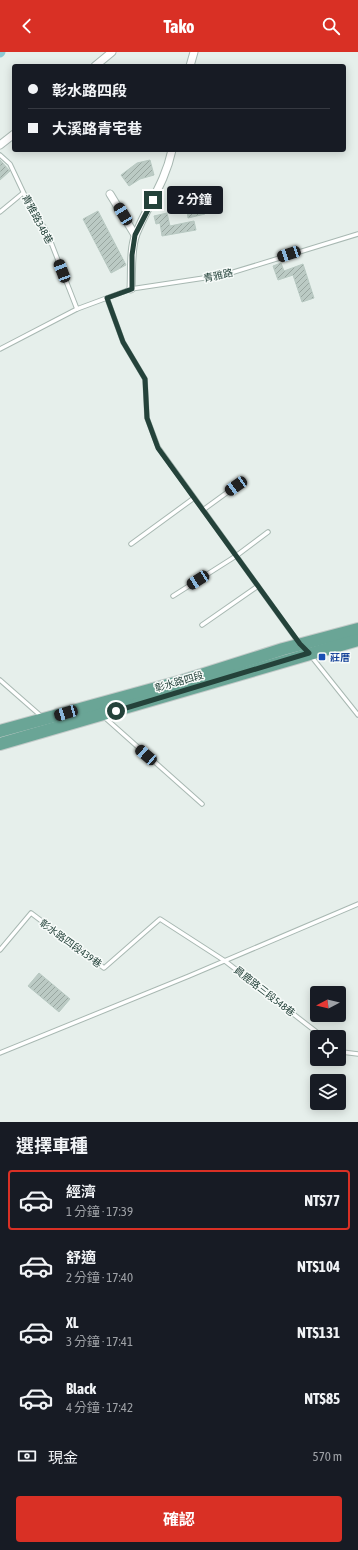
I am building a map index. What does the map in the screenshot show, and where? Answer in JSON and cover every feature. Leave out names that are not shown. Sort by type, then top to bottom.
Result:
[{"type":"main road","name":"彰水路四段","points":[[0,744],[182,681],[300,644],[358,629]]},
{"type":"main road","name":"彰水路四段","points":[[0,731],[44,719],[102,715],[309,653],[358,640]]},
{"type":"street","points":[[97,64],[112,52]]},
{"type":"street","points":[[191,64],[194,52]]},
{"type":"street","points":[[0,145],[12,136]]},
{"type":"street","points":[[132,289],[132,255],[135,235],[165,176],[171,152]]},
{"type":"street","points":[[110,194],[135,235]]},
{"type":"lane","name":"青雅路348巷","points":[[0,155],[10,164],[24,193],[47,232],[77,309]]},
{"type":"lane","points":[[0,212],[24,193]]},
{"type":"lane","name":"青雅路","points":[[0,349],[77,309],[132,289],[224,276],[358,234]]},
{"type":"lane","points":[[107,298],[123,342],[145,379],[147,418],[158,448],[300,644],[309,653],[358,715]]},
{"type":"lane","points":[[203,510],[236,486]]},
{"type":"lane","points":[[131,544],[194,498]]},
{"type":"lane","points":[[173,596],[236,556],[268,532]]},
{"type":"lane","points":[[202,625],[258,586]]},
{"type":"lane","points":[[0,680],[44,719]]},
{"type":"lane","points":[[102,715],[202,804]]},
{"type":"lane","points":[[0,1053],[225,961],[358,904]]},
{"type":"lane","name":"彰水路四段439巷","points":[[0,950],[31,914],[104,968],[160,918],[225,961]]},
{"type":"lane","name":"員鹿路三段548巷","points":[[225,961],[314,1030]]},
{"type":"lane","points":[[346,1052],[358,1054]]},
{"type":"building","points":[[0,160],[10,171],[0,180]]},
{"type":"building","points":[[150,160],[154,175],[140,179],[129,186],[121,175],[137,163]]},
{"type":"building","points":[[203,206],[205,214],[188,218],[187,210]]},
{"type":"building","points":[[98,211],[126,265],[111,273],[83,219]]},
{"type":"building","points":[[167,213],[170,226],[194,221],[196,230],[162,236],[160,223],[156,224],[154,216]]},
{"type":"building","points":[[281,263],[284,271],[303,264],[314,298],[302,302],[293,275],[278,280],[273,266]]},
{"type":"building","points":[[39,973],[70,999],[59,1012],[28,986]]},
{"type":"place","name":"莊厝","points":[[322,657]]},
{"type":"route","points":[[116,711],[309,653],[300,644],[158,448],[147,418],[145,379],[123,342],[107,298],[132,289],[132,255],[135,235],[153,200]]}]
